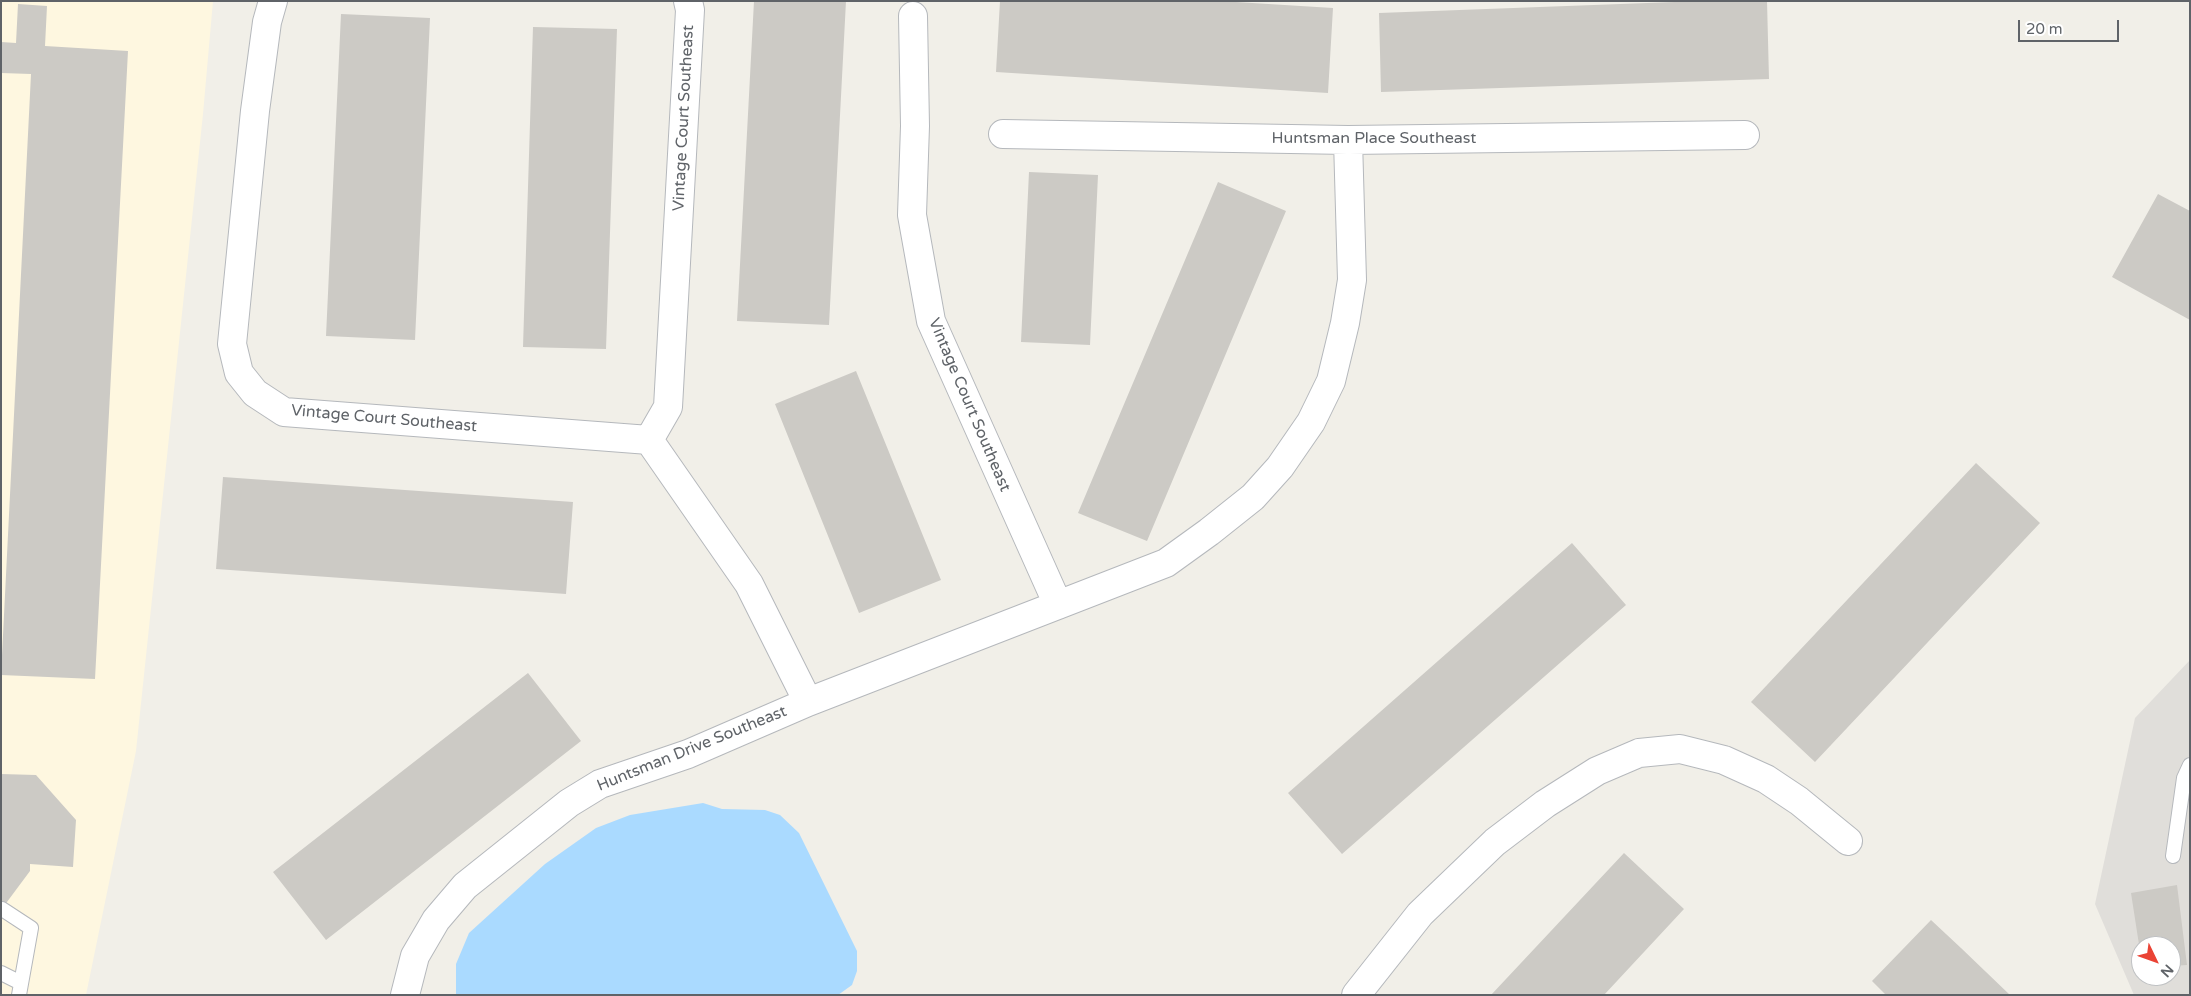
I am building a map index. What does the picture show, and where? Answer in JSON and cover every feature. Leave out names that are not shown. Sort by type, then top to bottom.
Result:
[{"type":"street","name":"Vintage Court Southeast","points":[[273,1],[267,22],[255,111],[232,344],[240,373],[255,393],[284,412],[648,440],[668,407],[690,10],[688,1]]},
{"type":"street","name":"Vintage Court Southeast","points":[[913,16],[915,126],[912,215],[931,321],[1058,605]]},
{"type":"street","name":"Huntsman Place Southeast","points":[[1003,134],[1348,140],[1745,134]]},
{"type":"street","points":[[648,440],[749,584],[808,702],[1166,563],[1253,497],[1280,467],[1311,422],[1330,382],[1345,323],[1352,280],[1348,140]]},
{"type":"street","name":"Huntsman Drive Southeast","points":[[405,995],[415,956],[436,920],[466,886],[569,803],[600,784],[688,754],[808,702]]},
{"type":"street","points":[[1356,995],[1420,914],[1457,877],[1516,826],[1597,771],[1638,753],[1680,749],[1724,760],[1766,779],[1799,800],[1848,841]]},
{"type":"lane","points":[[2173,856],[2184,778],[2190,765]]},
{"type":"lane","points":[[1,973],[20,989],[31,928],[2,909]]},
{"type":"shaded area","points":[[1,1],[213,1],[203,114],[136,751],[86,995],[1,995]]},
{"type":"shaded area","points":[[2190,660],[2190,995],[2134,995],[2095,904],[2135,718]]},
{"type":"water","points":[[703,803],[722,809],[765,810],[780,815],[799,833],[857,951],[857,971],[852,985],[838,995],[456,995],[456,964],[469,933],[545,864],[596,828],[630,815]]},
{"type":"building","points":[[754,1],[846,1],[829,325],[737,321]]},
{"type":"building","points":[[1000,1],[1220,1],[1333,8],[1328,93],[996,72]]},
{"type":"building","points":[[1701,1],[1767,1],[1769,79],[1381,92],[1379,13]]},
{"type":"building","points":[[18,4],[47,6],[45,46],[128,51],[95,679],[1,675],[31,74],[1,73],[1,42],[16,43]]},
{"type":"building","points":[[341,14],[430,18],[415,340],[326,336]]},
{"type":"building","points":[[533,27],[617,29],[606,349],[523,347]]},
{"type":"building","points":[[1029,172],[1098,175],[1090,345],[1021,342]]},
{"type":"building","points":[[1218,182],[1286,211],[1147,541],[1078,513]]},
{"type":"building","points":[[2158,194],[2190,211],[2190,320],[2112,277]]},
{"type":"building","points":[[856,371],[941,580],[859,613],[775,404]]},
{"type":"building","points":[[1976,463],[2040,523],[1815,762],[1751,702]]},
{"type":"building","points":[[223,477],[573,502],[566,594],[216,569]]},
{"type":"building","points":[[1572,543],[1626,605],[1342,854],[1288,793]]},
{"type":"building","points":[[528,673],[581,741],[326,940],[273,872]]},
{"type":"building","points":[[1,774],[36,775],[76,820],[73,867],[30,864],[30,871],[1,910]]},
{"type":"building","points":[[1624,853],[1684,909],[1604,995],[1491,995]]},
{"type":"building","points":[[2177,885],[2187,965],[2181,965],[2181,936],[2138,936],[2131,893]]},
{"type":"building","points":[[1931,920],[2010,995],[1886,995],[1872,981]]}]
